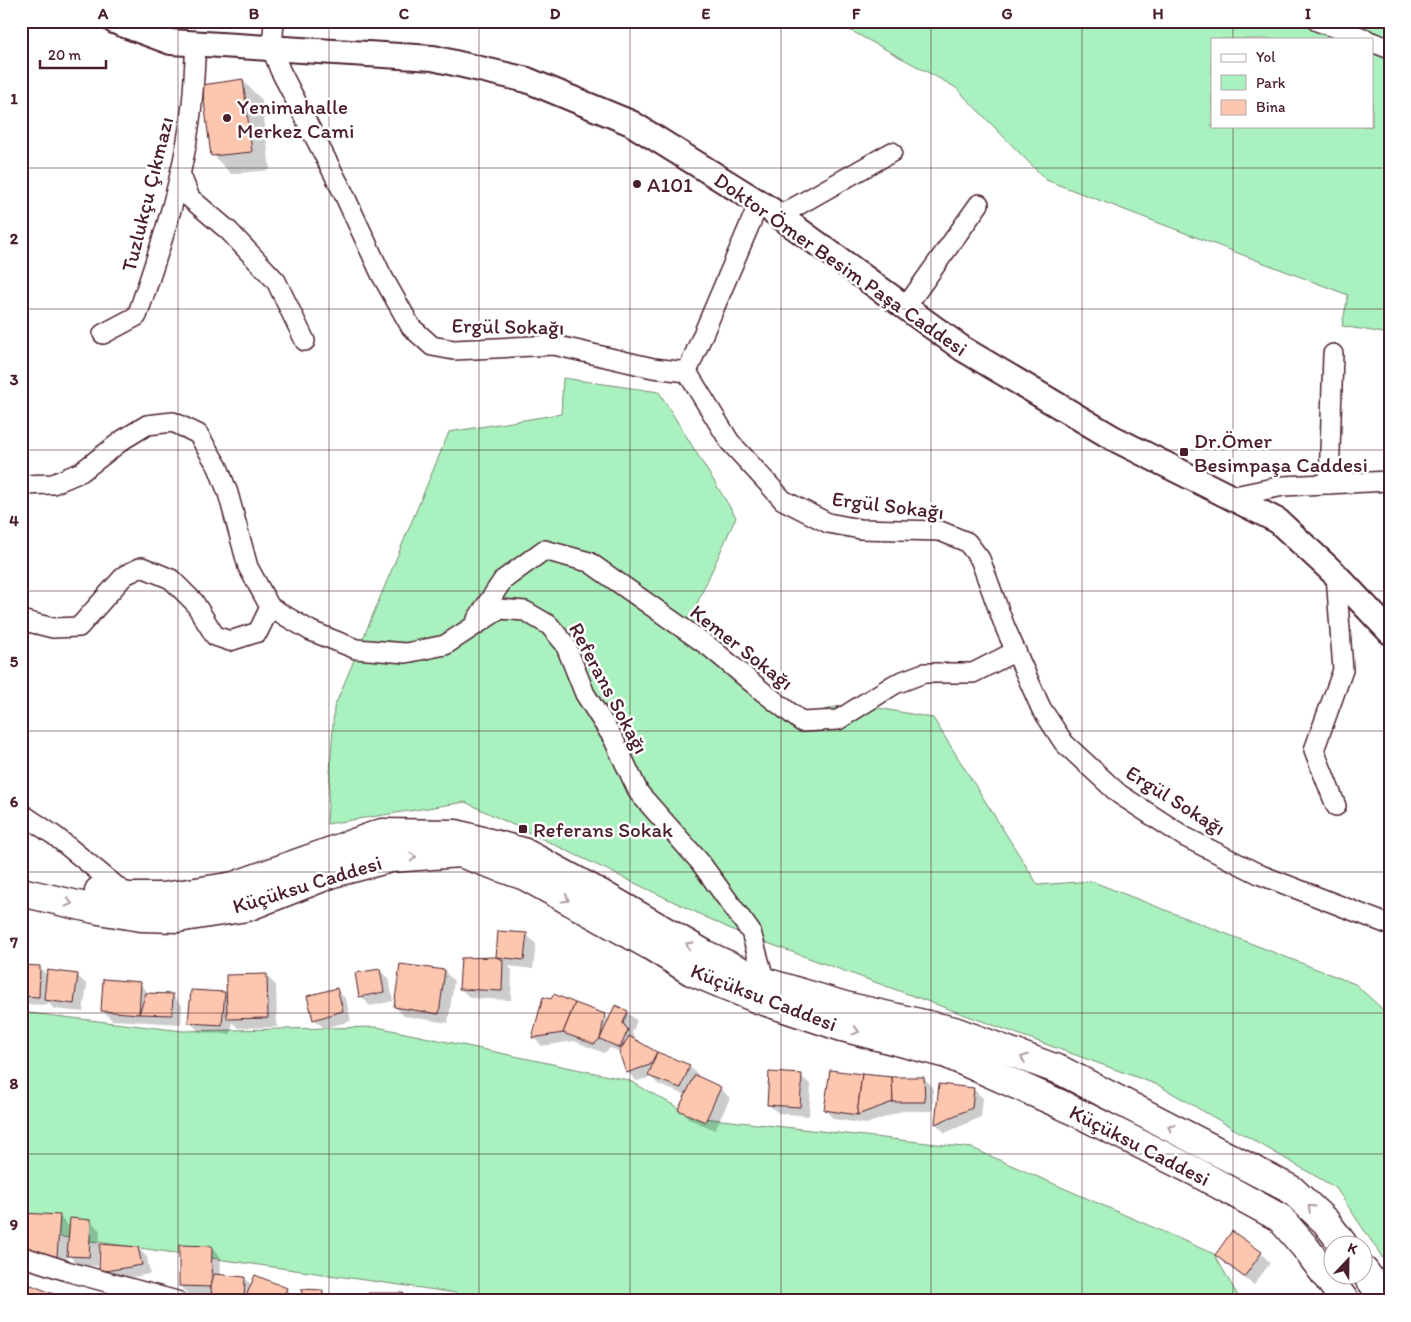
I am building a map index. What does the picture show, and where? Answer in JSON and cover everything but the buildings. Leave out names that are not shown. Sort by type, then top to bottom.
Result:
[{"type":"main road","name":"Küçüksu Caddesi","points":[[21,874],[129,896],[163,897],[234,886],[382,833],[456,834],[524,852],[602,894],[706,955],[761,991],[842,1027],[947,1054],[1060,1104],[1196,1172],[1280,1218],[1305,1247],[1345,1301]]},
{"type":"main road","name":"Küçüksu Caddesi","points":[[21,892],[99,910],[141,917],[178,918],[247,907],[333,873],[391,858],[460,854],[525,876],[692,971],[761,991],[845,1006],[954,1031],[1062,1072],[1292,1190],[1326,1222],[1335,1234]]},
{"type":"main road","points":[[1374,1284],[1386,1301]]},
{"type":"street","points":[[272,49],[274,21]]},
{"type":"street","points":[[1317,21],[1363,38]]},
{"type":"street","name":"Doktor Ömer Besim Paşa Caddesi","points":[[123,23],[170,42],[433,58],[527,80],[631,123],[759,202],[963,350],[1113,438],[1278,521],[1336,575],[1390,632]]},
{"type":"street","points":[[1374,43],[1390,49]]},
{"type":"street","name":"Tuzlukçu Çıkmazı","points":[[103,334],[137,316],[153,270],[180,173],[190,120],[196,44]]},
{"type":"street","name":"Ergül Sokağı","points":[[272,49],[280,70],[342,190],[381,274],[411,327],[432,346],[454,350],[554,345],[654,368],[687,372],[730,442],[783,500],[828,524],[860,529],[940,531],[967,542],[980,559],[1016,651],[1041,708],[1064,743],[1119,794],[1185,837],[1262,876],[1390,925]]},
{"type":"street","points":[[779,216],[892,152]]},
{"type":"street","points":[[180,173],[190,198],[229,231],[276,281],[305,341]]},
{"type":"street","points":[[687,372],[759,202]]},
{"type":"street","points":[[905,308],[979,204]]},
{"type":"street","points":[[1329,484],[1333,354]]},
{"type":"street","points":[[21,485],[53,484],[82,472],[124,439],[148,425],[172,422],[198,434],[218,467],[228,493],[248,567],[270,607],[258,632],[230,641],[215,636],[194,602],[171,579],[142,568],[125,575],[79,627],[53,628],[21,620]]},
{"type":"street","points":[[1230,497],[1283,486],[1390,481]]},
{"type":"street","name":"Kemer Sokağı","points":[[472,626],[503,580],[544,550],[589,562],[711,648],[762,692],[802,722],[838,720],[895,684],[924,673],[973,674],[1016,651]]},
{"type":"street","points":[[1336,575],[1344,670],[1314,750],[1336,806]]},
{"type":"street","name":"Referans Sokağı","points":[[270,607],[311,631],[356,650],[406,653],[445,645],[500,609],[525,611],[549,625],[565,644],[585,694],[613,738],[639,793],[700,862],[751,932],[761,991]]},
{"type":"street","points":[[21,814],[55,836],[129,896]]},
{"type":"street","points":[[21,1256],[70,1272],[177,1301]]},
{"type":"green space","points":[[833,21],[1390,21],[1390,334],[1342,326],[1348,295],[1046,180],[955,87]]},
{"type":"green space","points":[[563,378],[659,392],[736,517],[696,606],[731,653],[805,715],[851,703],[933,718],[1038,885],[1091,881],[1355,984],[1390,1016],[1390,1269],[1374,1245],[1374,1234],[1367,1234],[1336,1188],[1158,1085],[737,932],[465,802],[327,824],[334,708],[449,432],[561,414]]},
{"type":"green space","points":[[21,1012],[183,1031],[377,1027],[628,1080],[695,1117],[972,1148],[1214,1254],[1241,1301],[461,1301],[456,1293],[41,1234],[21,1227]]},
{"type":"place","name":"Yenimahalle Merkez Cami","points":[[227,118]]},
{"type":"place","name":"A101","points":[[637,184]]},
{"type":"place","name":"Dr.Ömer Besimpaşa Caddesi","points":[[1184,452]]},
{"type":"place","name":"Referans Sokak","points":[[523,829]]}]
